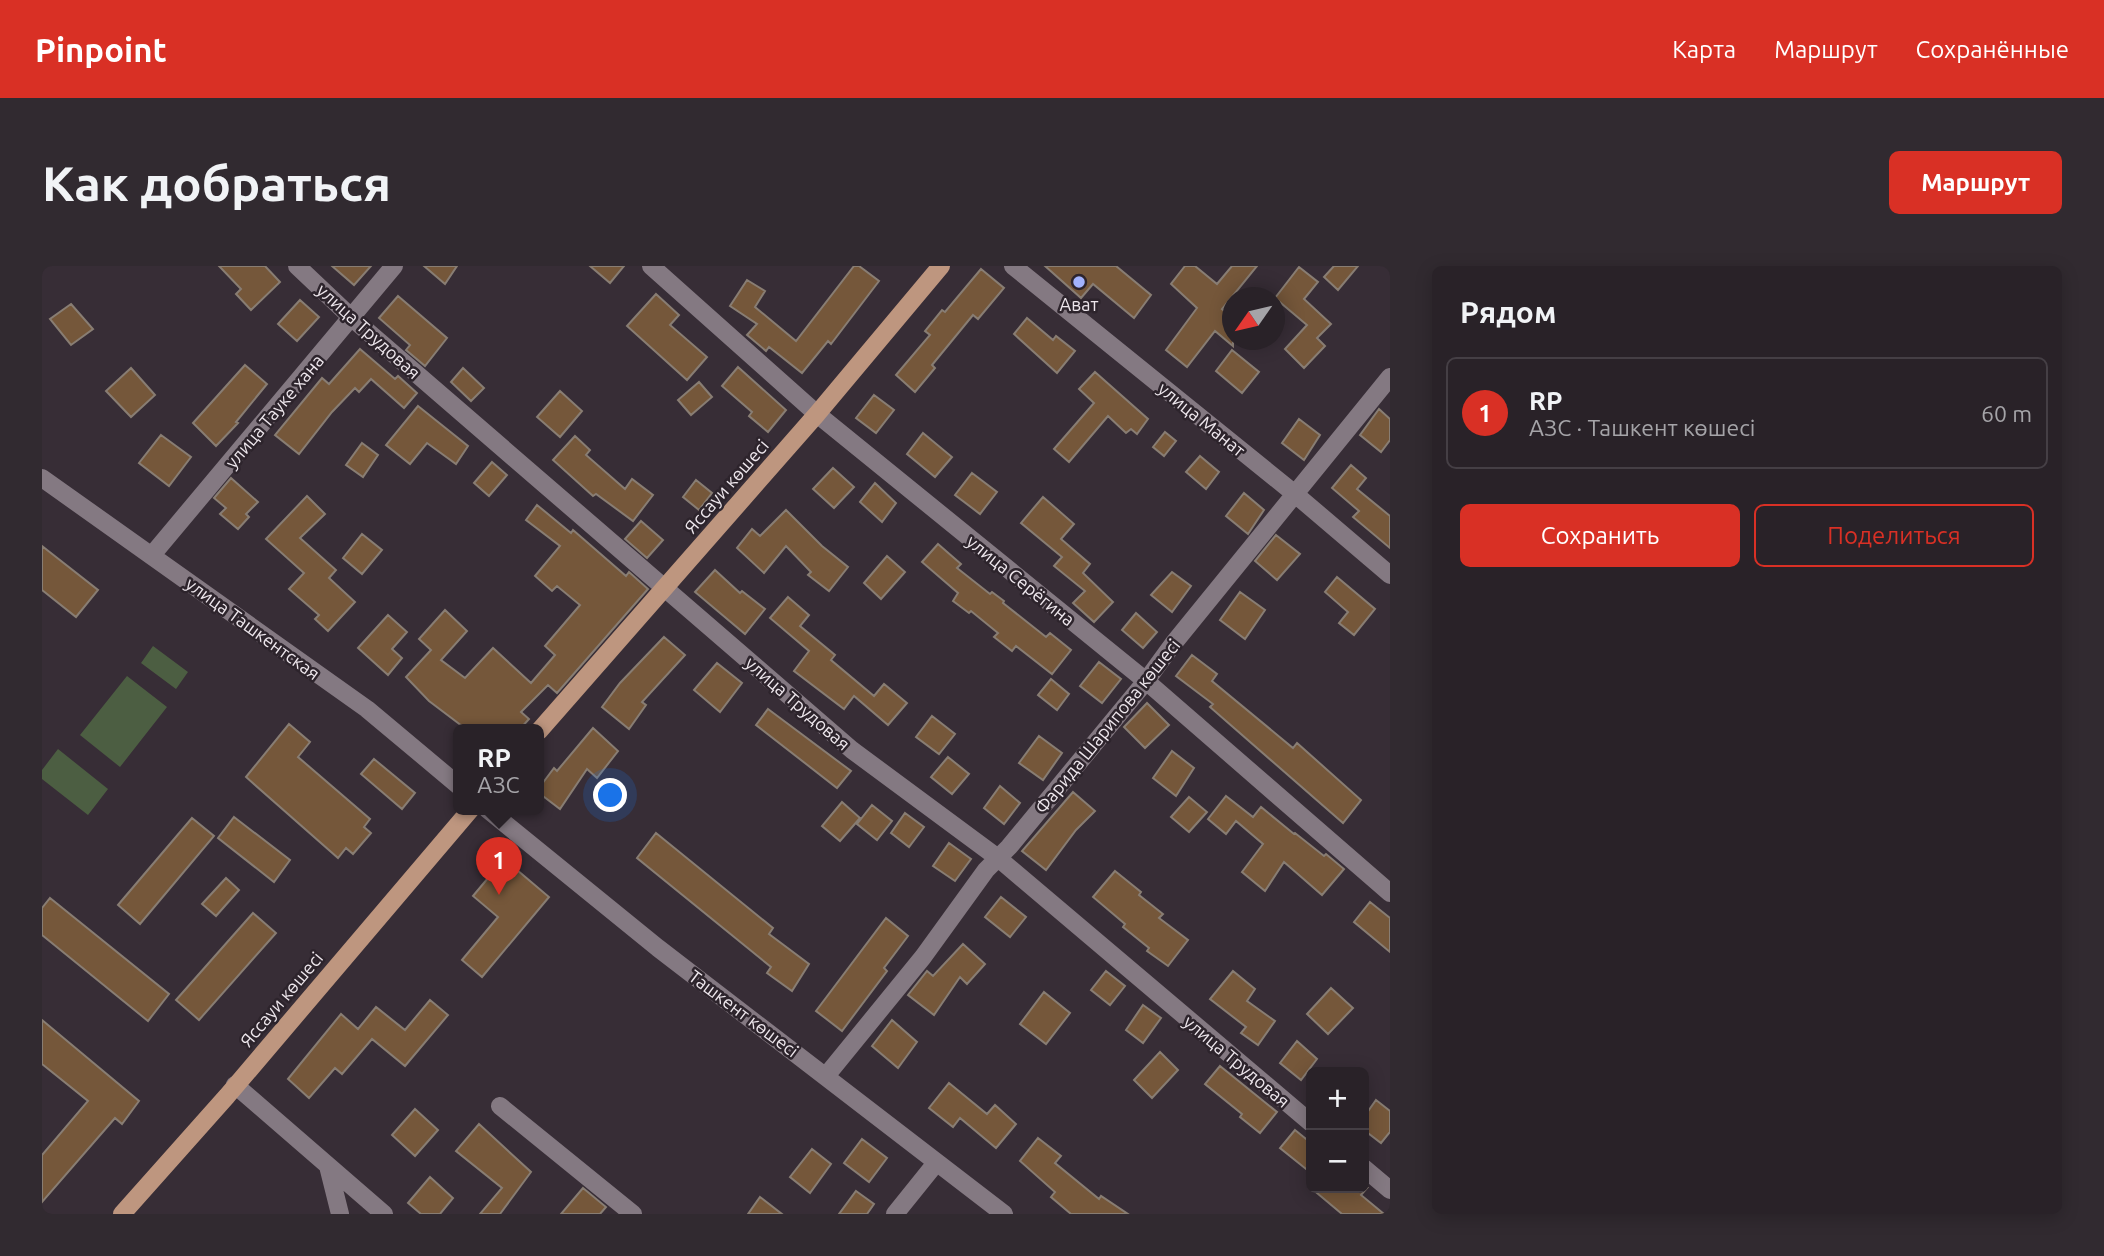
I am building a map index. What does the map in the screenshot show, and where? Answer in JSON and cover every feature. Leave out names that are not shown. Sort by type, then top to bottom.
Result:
[{"type":"main road","name":"Яссауи көшесі","points":[[544,725],[817,414],[941,266]]},
{"type":"main road","name":"Яссауи көшесі","points":[[122,1214],[466,815]]},
{"type":"street","name":"улица Трудовая","points":[[297,266],[352,318],[852,750],[998,858],[1306,1120]]},
{"type":"street","name":"улица Тауке хана","points":[[152,555],[394,266]]},
{"type":"street","name":"улица Серёгина","points":[[652,266],[817,414],[1146,681],[1390,894]]},
{"type":"street","name":"улица Манат","points":[[1013,266],[1390,575]]},
{"type":"street","name":"Фарида Шарипова көшесі","points":[[827,1076],[923,957],[986,870],[1146,681],[1390,377]]},
{"type":"street","name":"улица Ташкентская","points":[[42,478],[367,709],[453,781]]},
{"type":"street","name":"Ташкент көшесі","points":[[494,815],[658,948],[1004,1214]]},
{"type":"street","points":[[235,1085],[384,1214]]},
{"type":"street","points":[[500,1105],[633,1214]]},
{"type":"street","points":[[895,1214],[936,1163]]},
{"type":"street","points":[[328,1166],[340,1214]]},
{"type":"street","points":[[1369,1172],[1390,1190]]},
{"type":"green space","points":[[153,646],[188,672],[176,689],[141,663]]},
{"type":"green space","points":[[127,676],[167,707],[120,767],[80,735]]},
{"type":"green space","points":[[58,749],[108,789],[88,815],[42,779],[42,770]]},
{"type":"building","points":[[219,266],[265,266],[280,282],[251,310],[236,294],[241,289]]},
{"type":"building","points":[[332,266],[371,266],[354,285]]},
{"type":"building","points":[[424,266],[457,266],[445,284]]},
{"type":"building","points":[[590,266],[624,266],[610,283]]},
{"type":"building","points":[[854,266],[859,266],[879,281],[831,344],[828,341],[802,373],[769,347],[766,351],[747,335],[757,324],[730,306],[747,280],[765,291],[755,307],[796,341]]},
{"type":"building","points":[[1045,266],[1116,266],[1151,295],[1134,318],[1093,284],[1081,298]]},
{"type":"building","points":[[1185,266],[1195,266],[1217,284],[1232,266],[1257,266],[1240,287],[1222,287],[1222,337],[1215,331],[1187,367],[1166,350],[1197,308],[1171,284]]},
{"type":"building","points":[[1334,266],[1358,266],[1338,290],[1324,277]]},
{"type":"building","points":[[1299,267],[1318,282],[1304,299],[1331,324],[1317,338],[1325,346],[1304,368],[1285,349],[1307,325],[1285,306],[1284,287]]},
{"type":"building","points":[[981,269],[1004,288],[978,319],[973,315],[932,365],[935,368],[915,392],[896,375],[930,335],[925,331],[942,310],[945,312]]},
{"type":"building","points":[[656,294],[679,315],[670,325],[707,357],[687,380],[627,326]]},
{"type":"building","points":[[398,296],[447,338],[425,366],[406,350],[410,345],[379,318]]},
{"type":"building","points":[[300,300],[319,317],[297,341],[278,324]]},
{"type":"building","points":[[71,304],[93,329],[71,345],[50,319]]},
{"type":"building","points":[[1027,318],[1053,340],[1056,336],[1075,351],[1057,373],[1014,334]]},
{"type":"building","points":[[360,349],[395,379],[398,376],[417,393],[404,408],[371,379],[359,392],[355,388],[299,454],[275,435],[322,378],[329,384]]},
{"type":"building","points":[[1232,350],[1259,372],[1242,393],[1216,371]]},
{"type":"building","points":[[245,365],[267,384],[236,422],[238,423],[216,446],[193,423]]},
{"type":"building","points":[[738,367],[786,410],[768,432],[749,416],[752,412],[722,386]]},
{"type":"building","points":[[131,368],[155,395],[131,417],[106,391]]},
{"type":"building","points":[[463,368],[484,388],[471,401],[451,382]]},
{"type":"building","points":[[1095,372],[1148,419],[1137,434],[1131,429],[1126,433],[1108,416],[1069,462],[1054,449],[1094,403],[1079,389]]},
{"type":"building","points":[[699,382],[712,397],[691,415],[678,400]]},
{"type":"building","points":[[560,391],[582,411],[560,437],[537,417]]},
{"type":"building","points":[[874,395],[894,410],[876,433],[856,418]]},
{"type":"building","points":[[418,406],[468,446],[456,464],[427,443],[410,464],[386,445]]},
{"type":"building","points":[[1379,409],[1390,419],[1390,440],[1381,452],[1360,435]]},
{"type":"building","points":[[1299,419],[1320,435],[1304,460],[1282,443]]},
{"type":"building","points":[[1165,432],[1176,441],[1164,456],[1153,447]]},
{"type":"building","points":[[923,433],[952,457],[935,477],[907,454]]},
{"type":"building","points":[[161,435],[191,457],[169,486],[139,463]]},
{"type":"building","points":[[575,436],[590,450],[586,455],[625,489],[632,479],[653,495],[633,521],[596,494],[593,496],[553,460]]},
{"type":"building","points":[[362,443],[378,455],[363,477],[346,465]]},
{"type":"building","points":[[1200,456],[1219,472],[1206,489],[1186,472]]},
{"type":"building","points":[[492,462],[507,475],[489,496],[474,483]]},
{"type":"building","points":[[1351,465],[1366,478],[1357,489],[1390,516],[1390,548],[1353,517],[1359,511],[1332,488]]},
{"type":"building","points":[[833,468],[854,487],[834,508],[813,489]]},
{"type":"building","points":[[972,473],[997,492],[980,514],[955,495]]},
{"type":"building","points":[[231,478],[258,502],[246,514],[249,517],[238,529],[220,514],[226,508],[214,498]]},
{"type":"building","points":[[696,480],[712,493],[699,510],[683,497]]},
{"type":"building","points":[[875,483],[896,503],[882,522],[860,502]]},
{"type":"building","points":[[1244,493],[1264,510],[1248,534],[1226,516]]},
{"type":"building","points":[[307,496],[325,514],[300,538],[336,570],[329,578],[355,602],[328,631],[315,619],[319,615],[289,589],[304,573],[266,539]]},
{"type":"building","points":[[1043,497],[1074,524],[1061,539],[1090,564],[1083,573],[1113,602],[1094,622],[1073,603],[1085,591],[1054,566],[1062,557],[1021,523]]},
{"type":"building","points":[[537,505],[571,533],[573,530],[626,576],[629,572],[648,589],[557,693],[548,685],[521,712],[529,719],[524,724],[459,724],[429,701],[406,677],[431,650],[419,639],[445,610],[467,631],[441,660],[465,678],[493,648],[531,683],[555,655],[545,646],[580,605],[557,586],[552,591],[535,576],[560,546],[526,520]]},
{"type":"building","points":[[786,510],[822,546],[848,567],[829,591],[808,575],[811,572],[786,546],[764,573],[737,548],[752,529],[760,536]]},
{"type":"building","points":[[641,521],[663,540],[647,558],[625,539]]},
{"type":"building","points":[[362,534],[382,550],[362,574],[343,558]]},
{"type":"building","points":[[1276,535],[1300,554],[1277,580],[1255,561]]},
{"type":"building","points":[[938,544],[961,564],[957,568],[990,594],[992,592],[1004,601],[1003,603],[1046,637],[1050,633],[1071,650],[1052,674],[1016,646],[1012,651],[994,637],[998,633],[971,611],[969,613],[953,601],[958,593],[922,562]]},
{"type":"building","points":[[42,546],[98,590],[76,617],[42,590]]},
{"type":"building","points":[[887,556],[905,572],[881,599],[864,583]]},
{"type":"building","points":[[715,570],[740,593],[742,591],[765,609],[745,634],[695,592]]},
{"type":"building","points":[[1172,572],[1191,586],[1172,612],[1151,595]]},
{"type":"building","points":[[1337,577],[1375,609],[1354,635],[1339,623],[1348,612],[1325,592]]},
{"type":"building","points":[[1240,592],[1265,610],[1245,639],[1220,620]]},
{"type":"building","points":[[788,597],[809,615],[800,626],[835,655],[831,660],[874,696],[884,684],[907,703],[888,725],[854,696],[844,709],[794,671],[809,651],[770,618]]},
{"type":"building","points":[[1136,613],[1157,632],[1143,648],[1122,630]]},
{"type":"building","points":[[388,615],[407,632],[392,649],[402,658],[388,675],[358,648]]},
{"type":"building","points":[[664,637],[685,655],[642,702],[646,705],[629,729],[602,707],[620,683]]},
{"type":"building","points":[[1192,655],[1217,674],[1212,681],[1293,748],[1297,743],[1361,800],[1343,823],[1210,707],[1213,704],[1176,676]]},
{"type":"building","points":[[1099,662],[1121,679],[1102,703],[1080,686]]},
{"type":"building","points":[[717,663],[742,683],[720,712],[694,690]]},
{"type":"building","points":[[1051,679],[1069,694],[1057,710],[1038,695]]},
{"type":"building","points":[[1147,703],[1169,725],[1145,748],[1124,727]]},
{"type":"building","points":[[768,709],[851,771],[837,788],[756,725]]},
{"type":"building","points":[[932,716],[955,734],[939,754],[916,737]]},
{"type":"building","points":[[289,724],[310,742],[298,757],[370,819],[364,827],[371,833],[353,854],[346,848],[338,858],[246,777]]},
{"type":"building","points":[[593,728],[618,751],[597,778],[587,769],[560,809],[544,797],[544,781],[554,768],[557,771]]},
{"type":"building","points":[[1039,736],[1062,753],[1043,780],[1019,763]]},
{"type":"building","points":[[1172,751],[1194,768],[1176,796],[1153,778]]},
{"type":"building","points":[[948,757],[969,774],[952,794],[931,777]]},
{"type":"building","points":[[374,759],[415,793],[402,809],[361,774]]},
{"type":"building","points":[[1000,786],[1020,803],[1004,824],[984,808]]},
{"type":"building","points":[[1073,792],[1095,811],[1076,830],[1046,870],[1022,851]]},
{"type":"building","points":[[1226,796],[1253,817],[1261,807],[1344,869],[1322,895],[1284,862],[1265,891],[1242,872],[1263,844],[1236,821],[1226,834],[1208,819]]},
{"type":"building","points":[[1189,797],[1207,812],[1189,832],[1171,817]]},
{"type":"building","points":[[842,802],[860,818],[840,841],[822,826]]},
{"type":"building","points":[[872,805],[892,821],[877,840],[857,824]]},
{"type":"building","points":[[905,813],[924,827],[909,847],[891,833]]},
{"type":"building","points":[[234,817],[290,860],[274,882],[218,838]]},
{"type":"building","points":[[192,818],[214,836],[140,924],[118,905]]},
{"type":"building","points":[[656,833],[773,928],[769,934],[809,964],[792,991],[767,973],[771,967],[637,858]]},
{"type":"building","points":[[949,843],[971,859],[955,881],[933,866]]},
{"type":"building","points":[[504,859],[549,897],[482,977],[462,960],[498,917],[473,896]]},
{"type":"building","points":[[1115,871],[1163,914],[1159,918],[1188,940],[1168,966],[1147,951],[1149,948],[1123,927],[1125,924],[1093,897]]},
{"type":"building","points":[[226,878],[239,890],[216,916],[202,904]]},
{"type":"building","points":[[1001,897],[1026,917],[1010,937],[985,917]]},
{"type":"building","points":[[50,898],[169,994],[148,1021],[42,935],[42,908]]},
{"type":"building","points":[[1370,902],[1390,918],[1390,952],[1354,922]]},
{"type":"building","points":[[253,913],[276,933],[199,1020],[176,1000]]},
{"type":"building","points":[[886,918],[908,936],[884,968],[887,971],[842,1031],[816,1011]]},
{"type":"building","points":[[963,944],[985,964],[967,984],[960,977],[934,1015],[908,995],[927,971],[933,976]]},
{"type":"building","points":[[1106,971],[1125,986],[1110,1005],[1091,990]]},
{"type":"building","points":[[1233,971],[1255,989],[1247,1001],[1275,1021],[1258,1045],[1241,1033],[1246,1027],[1210,999]]},
{"type":"building","points":[[1331,988],[1353,1008],[1328,1034],[1307,1014]]},
{"type":"building","points":[[1044,992],[1070,1013],[1046,1044],[1020,1024]]},
{"type":"building","points":[[430,1000],[448,1015],[405,1066],[372,1039],[342,1074],[335,1068],[309,1098],[288,1079],[341,1014],[358,1029],[376,1007],[405,1030]]},
{"type":"building","points":[[1143,1005],[1161,1018],[1143,1043],[1126,1030]]},
{"type":"building","points":[[42,1020],[139,1101],[122,1124],[115,1118],[42,1202],[42,1155],[88,1101],[42,1064]]},
{"type":"building","points":[[892,1020],[917,1042],[898,1068],[872,1046]]},
{"type":"building","points":[[1297,1041],[1317,1059],[1311,1067],[1306,1067],[1306,1073],[1301,1080],[1280,1063]]},
{"type":"building","points":[[1160,1052],[1178,1070],[1152,1098],[1134,1080]]},
{"type":"building","points":[[1220,1066],[1277,1112],[1260,1133],[1240,1117],[1242,1114],[1205,1084]]},
{"type":"building","points":[[949,1083],[987,1114],[995,1105],[1016,1124],[996,1148],[960,1118],[953,1127],[929,1108]]},
{"type":"building","points":[[1376,1100],[1390,1111],[1390,1132],[1381,1143],[1369,1134],[1369,1110]]},
{"type":"building","points":[[415,1109],[438,1130],[415,1156],[392,1135]]},
{"type":"building","points":[[479,1124],[531,1172],[500,1214],[480,1214],[502,1188],[456,1151]]},
{"type":"building","points":[[1295,1130],[1306,1139],[1306,1169],[1280,1148]]},
{"type":"building","points":[[1038,1138],[1061,1156],[1055,1163],[1099,1199],[1101,1196],[1128,1214],[1071,1214],[1051,1197],[1055,1192],[1020,1161]]},
{"type":"building","points":[[862,1139],[887,1158],[869,1182],[844,1163]]},
{"type":"building","points":[[812,1149],[831,1164],[810,1193],[790,1177]]},
{"type":"building","points":[[430,1177],[453,1198],[440,1214],[421,1214],[408,1203]]},
{"type":"building","points":[[583,1188],[606,1207],[600,1214],[561,1214]]},
{"type":"building","points":[[856,1191],[874,1204],[867,1214],[839,1214]]},
{"type":"building","points":[[1317,1193],[1363,1193],[1361,1195],[1384,1214],[1342,1214]]},
{"type":"building","points":[[760,1197],[782,1214],[748,1214]]},
{"type":"place","name":"Ават","points":[[1079,282]]},
{"type":"place","name":"RP","points":[[499,895]]}]
